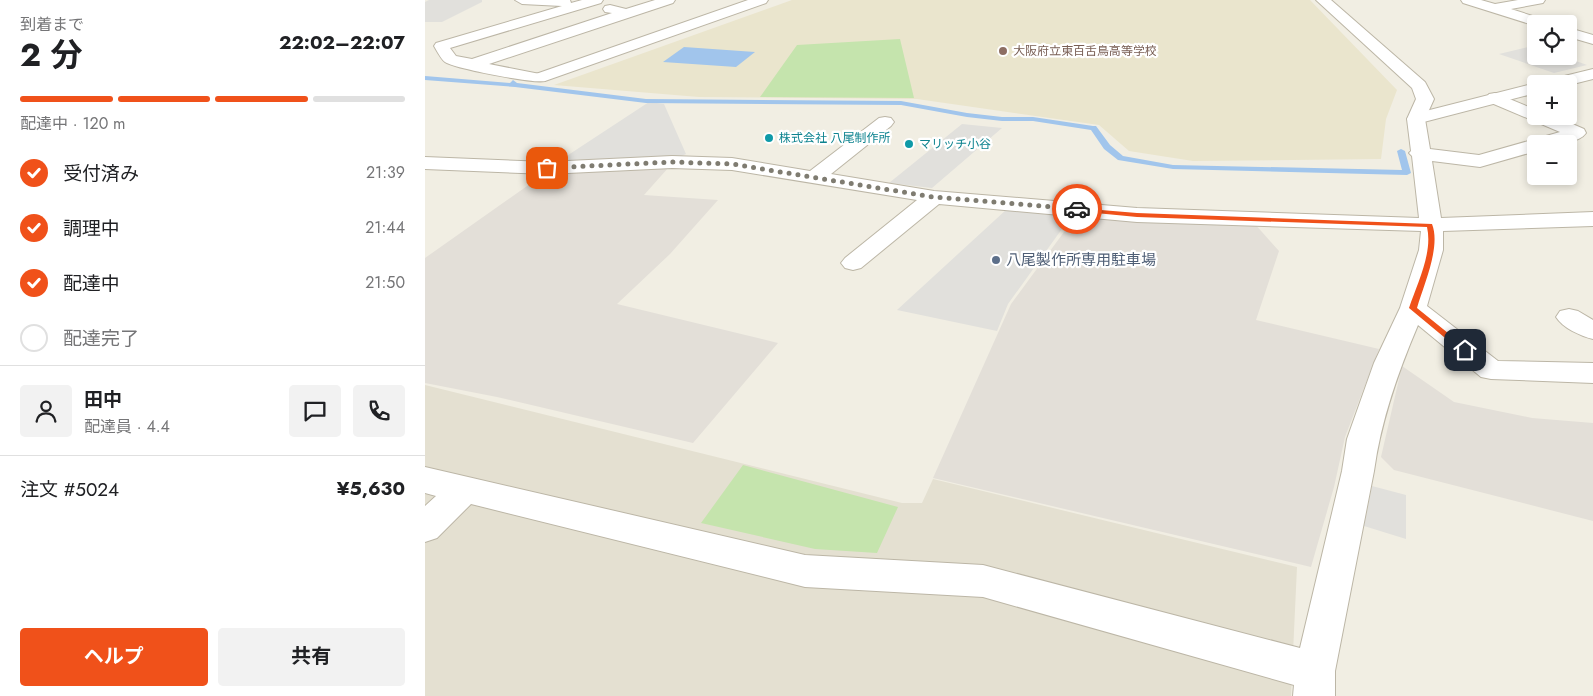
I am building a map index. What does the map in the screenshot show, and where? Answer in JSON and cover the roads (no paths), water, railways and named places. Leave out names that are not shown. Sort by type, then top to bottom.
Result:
[{"type":"street","points":[[522,0],[590,2],[627,13]]},
{"type":"street","points":[[473,64],[668,0]]},
{"type":"street","points":[[590,2],[441,46],[451,59],[520,76],[539,78],[761,0]]},
{"type":"street","points":[[425,480],[805,571],[983,581],[1315,683],[1363,440],[1388,363],[1413,308],[1433,238],[1419,153],[1416,119],[1425,99],[1419,86],[1323,0]]},
{"type":"street","points":[[1469,0],[1527,19]]},
{"type":"street","points":[[1495,8],[1538,0]]},
{"type":"street","points":[[1577,35],[1593,40]]},
{"type":"street","points":[[1577,78],[1593,74]]},
{"type":"street","points":[[1416,119],[1527,90]]},
{"type":"street","points":[[1495,98],[1527,112]]},
{"type":"street","points":[[813,178],[885,122]]},
{"type":"street","points":[[1560,125],[1577,132],[1567,135]]},
{"type":"street","points":[[1419,153],[1480,161],[1527,147]]},
{"type":"street","points":[[425,163],[547,168],[672,162],[732,164],[933,197],[1137,215],[1430,225],[1593,219]]},
{"type":"street","points":[[853,263],[933,197]]},
{"type":"street","points":[[1413,308],[1491,370],[1593,373]]},
{"type":"street","points":[[1569,317],[1593,331]]},
{"type":"street","points":[[425,528],[464,490]]},
{"type":"water","points":[[684,47],[755,52],[736,67],[663,62]]},
{"type":"waterway","points":[[425,78],[515,85]]},
{"type":"waterway","points":[[515,85],[646,101],[901,103],[967,115],[1002,119],[1033,119],[1093,128],[1107,147],[1121,158],[1173,167],[1407,173],[1401,151]]},
{"type":"place","name":"大阪府立東百舌鳥高等学校","points":[[1003,51]]},
{"type":"place","name":"株式会社 八尾制作所","points":[[769,138]]},
{"type":"place","name":"マリッチ小谷","points":[[909,144]]},
{"type":"place","name":"八尾製作所専用駐車場","points":[[996,260]]}]
